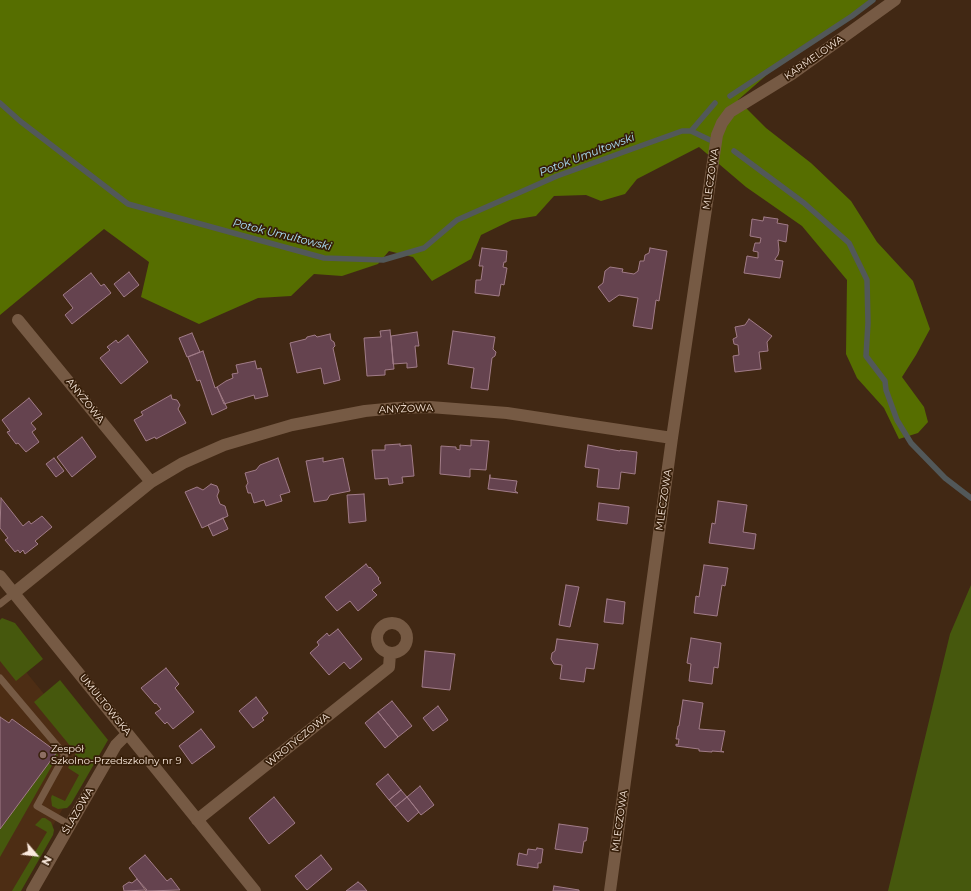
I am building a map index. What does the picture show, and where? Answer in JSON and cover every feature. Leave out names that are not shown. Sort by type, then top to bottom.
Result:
[{"type":"street","name":"KARMELOWA","points":[[730,112],[792,74],[895,0]]},
{"type":"street","name":"MLECZOWA","points":[[610,891],[672,438],[717,135],[722,123],[730,112]]},
{"type":"street","name":"ANYŻOWA","points":[[18,320],[151,482]]},
{"type":"street","name":"ANYŻOWA","points":[[14,593],[151,482],[183,463],[224,445],[292,425],[365,411],[430,407],[507,414],[672,438]]},
{"type":"street","name":"UMULTOWSKA","points":[[0,576],[255,891]]},
{"type":"street","name":"WROTYCZOWA","points":[[197,820],[389,667],[390,654]]},
{"type":"street","name":"ŚLAZOWA","points":[[32,891],[116,745],[127,734]]},
{"type":"lane","points":[[0,604],[14,593]]},
{"type":"lane","points":[[0,678],[65,755],[37,806],[70,825]]},
{"type":"shaded area","name":"Zespół Szkolno-Przedszkolny nr 9","points":[[0,640],[84,743],[87,767],[15,891],[0,891]]},
{"type":"green space","points":[[0,0],[874,0],[793,52],[738,100],[766,128],[811,163],[851,201],[877,242],[913,281],[930,329],[902,377],[924,407],[928,422],[918,433],[899,439],[884,408],[857,378],[846,354],[847,280],[802,226],[746,187],[699,147],[637,179],[625,194],[601,201],[586,195],[554,196],[536,216],[512,220],[481,235],[471,259],[432,281],[413,257],[389,251],[378,264],[342,276],[314,274],[291,296],[258,298],[199,324],[141,297],[149,262],[104,229],[0,315]]},
{"type":"green space","points":[[971,585],[971,891],[888,891],[950,634]]},
{"type":"green space","points":[[2,618],[15,623],[43,659],[16,681],[0,661],[0,620]]},
{"type":"green space","points":[[60,680],[108,740],[71,804],[67,808],[58,809],[52,806],[51,798],[52,795],[65,801],[79,775],[68,768],[76,753],[34,702]]},
{"type":"green space","points":[[56,753],[58,755],[0,857],[0,829]]},
{"type":"green space","points":[[42,818],[45,818],[51,822],[54,830],[53,835],[21,891],[12,891],[47,832],[35,825]]},
{"type":"building","points":[[764,217],[778,219],[777,223],[788,225],[786,242],[778,240],[779,250],[775,259],[783,261],[780,278],[744,273],[747,256],[758,258],[758,252],[753,251],[755,243],[760,243],[761,238],[750,236],[752,219],[763,221]]},
{"type":"building","points":[[482,248],[507,251],[506,262],[504,262],[503,267],[507,268],[504,285],[501,284],[499,296],[475,293],[476,280],[481,280],[483,266],[479,266]]},
{"type":"building","points":[[650,248],[667,251],[659,301],[656,300],[652,329],[633,326],[638,298],[619,295],[609,302],[598,287],[603,283],[605,271],[610,267],[623,269],[622,272],[634,274],[638,271],[640,261],[644,261],[645,255],[649,253]]},
{"type":"building","points":[[129,272],[139,285],[124,297],[114,284]]},
{"type":"building","points":[[91,273],[101,286],[104,284],[111,293],[72,324],[65,315],[73,308],[63,295]]},
{"type":"building","points":[[749,319],[772,336],[767,342],[768,351],[759,352],[761,369],[735,372],[733,356],[739,355],[738,345],[734,344],[733,339],[737,337],[735,327],[745,325]]},
{"type":"building","points":[[390,330],[394,369],[385,370],[385,375],[367,376],[364,338],[381,337],[380,331]]},
{"type":"building","points":[[453,331],[495,337],[493,349],[496,352],[495,356],[492,358],[488,390],[471,388],[474,368],[448,364]]},
{"type":"building","points":[[417,332],[419,346],[415,346],[417,367],[407,368],[407,363],[393,364],[391,336]]},
{"type":"building","points":[[192,333],[200,352],[187,357],[179,338]]},
{"type":"building","points":[[330,334],[331,340],[334,342],[335,346],[333,348],[340,380],[324,384],[321,368],[297,373],[290,343],[315,335],[317,337]]},
{"type":"building","points":[[128,335],[148,362],[121,384],[100,358],[110,350],[107,347],[116,340],[118,343]]},
{"type":"building","points":[[203,351],[215,388],[217,387],[227,408],[212,415],[200,380],[197,381],[188,357]]},
{"type":"building","points":[[255,361],[257,369],[261,368],[268,396],[255,399],[254,395],[224,404],[217,387],[233,378],[232,374],[238,373],[236,365]]},
{"type":"building","points":[[171,395],[172,399],[177,400],[180,405],[178,409],[186,423],[156,439],[155,437],[146,441],[134,420],[143,415],[141,412]]},
{"type":"building","points":[[29,398],[42,414],[31,423],[36,429],[32,432],[39,442],[26,452],[18,443],[16,444],[7,432],[10,431],[2,420]]},
{"type":"building","points":[[82,437],[96,457],[72,477],[57,457]]},
{"type":"building","points":[[471,440],[489,441],[486,470],[470,469],[470,477],[440,474],[441,446],[456,447],[456,449],[460,450],[460,445],[471,446]]},
{"type":"building","points":[[400,444],[400,446],[411,445],[414,476],[402,477],[403,483],[389,485],[388,478],[375,479],[372,450],[385,450],[385,445]]},
{"type":"building","points":[[588,445],[620,451],[637,452],[635,474],[621,472],[619,489],[597,487],[599,469],[585,467]]},
{"type":"building","points":[[54,458],[64,471],[56,477],[46,464]]},
{"type":"building","points":[[278,458],[290,492],[280,495],[282,501],[266,506],[264,500],[254,503],[251,493],[248,493],[246,486],[248,483],[245,473],[256,470],[260,465]]},
{"type":"building","points":[[323,458],[323,462],[343,458],[350,491],[330,495],[327,500],[314,502],[306,461]]},
{"type":"building","points":[[490,475],[490,478],[517,481],[515,491],[518,493],[488,489]]},
{"type":"building","points":[[211,484],[217,486],[219,491],[217,496],[220,504],[225,506],[228,516],[202,528],[185,492],[197,487],[203,490]]},
{"type":"building","points":[[364,494],[366,521],[349,523],[347,495]]},
{"type":"building","points":[[1,498],[23,526],[29,521],[31,524],[42,516],[52,527],[35,541],[38,544],[25,554],[23,550],[20,553],[18,550],[15,552],[5,540],[8,538],[0,528]]},
{"type":"building","points":[[718,501],[747,505],[743,532],[756,534],[754,549],[709,543],[712,523],[715,524]]},
{"type":"building","points":[[599,503],[629,507],[627,524],[597,520]]},
{"type":"building","points":[[223,518],[228,529],[213,536],[208,525]]},
{"type":"building","points":[[366,564],[379,578],[378,579],[381,583],[372,590],[377,595],[358,611],[350,601],[337,611],[325,597]]},
{"type":"building","points":[[704,565],[728,568],[725,586],[722,585],[717,616],[694,613],[696,596],[699,597]]},
{"type":"building","points":[[566,585],[579,587],[570,627],[559,625]]},
{"type":"building","points":[[607,599],[625,602],[623,624],[604,622]]},
{"type":"building","points":[[338,629],[362,659],[350,669],[344,662],[329,675],[310,653],[319,645],[317,642],[327,633],[329,636]]},
{"type":"building","points":[[691,638],[721,643],[718,668],[714,667],[712,684],[689,681],[691,664],[687,663]]},
{"type":"building","points":[[557,639],[598,644],[594,669],[586,668],[584,682],[560,679],[562,665],[554,664],[551,659],[552,653],[555,651]]},
{"type":"building","points":[[425,651],[455,654],[450,690],[422,687]]},
{"type":"building","points":[[166,668],[179,684],[175,688],[194,712],[173,729],[167,722],[165,724],[155,713],[161,709],[141,688]]},
{"type":"building","points":[[256,697],[268,713],[262,718],[264,720],[253,728],[239,711]]},
{"type":"building","points":[[683,700],[703,703],[699,729],[725,731],[721,751],[724,752],[699,751],[699,749],[676,746],[676,744],[678,745],[679,739],[676,739]]},
{"type":"building","points":[[392,701],[412,726],[398,737],[378,712]]},
{"type":"building","points":[[438,706],[448,720],[433,731],[423,718]]},
{"type":"building","points":[[378,712],[398,737],[385,748],[365,723]]},
{"type":"building","points":[[0,717],[9,723],[12,719],[57,752],[0,829]]},
{"type":"building","points":[[201,729],[215,747],[192,764],[179,746]]},
{"type":"building","points":[[388,774],[401,790],[389,800],[376,784]]},
{"type":"building","points":[[420,786],[434,805],[421,815],[407,797]]},
{"type":"building","points":[[401,790],[407,797],[395,807],[389,800]]},
{"type":"building","points":[[274,797],[295,823],[269,844],[249,818]]},
{"type":"building","points":[[407,797],[419,812],[408,822],[395,807]]},
{"type":"building","points":[[559,824],[588,828],[582,853],[555,849]]},
{"type":"building","points":[[537,848],[543,849],[541,863],[538,863],[538,868],[517,865],[519,853],[527,855],[528,849],[536,850]]},
{"type":"building","points":[[145,855],[167,881],[171,878],[180,890],[146,891],[129,868]]},
{"type":"building","points":[[321,855],[332,869],[307,890],[295,876]]},
{"type":"building","points":[[137,879],[147,890],[124,891],[123,886],[129,882],[132,883]]},
{"type":"building","points":[[358,882],[367,891],[346,891]]},
{"type":"building","points":[[554,886],[579,890],[579,891],[553,891]]},
{"type":"waterway","points":[[730,96],[852,16],[873,0]]},
{"type":"waterway","name":"Potok Umultowski","points":[[0,103],[20,121],[128,204],[324,258],[383,260],[424,248],[457,220],[557,176],[682,131],[691,131],[710,140]]},
{"type":"waterway","points":[[691,131],[715,103]]},
{"type":"waterway","name":"Potok Umultowski","points":[[734,151],[804,203],[849,243],[867,280],[868,323],[866,356],[885,381],[886,390],[897,420],[911,443],[945,478],[971,498]]},
{"type":"place","name":"Zespół Szkolno-Przedszkolny nr 9","points":[[43,755]]}]
